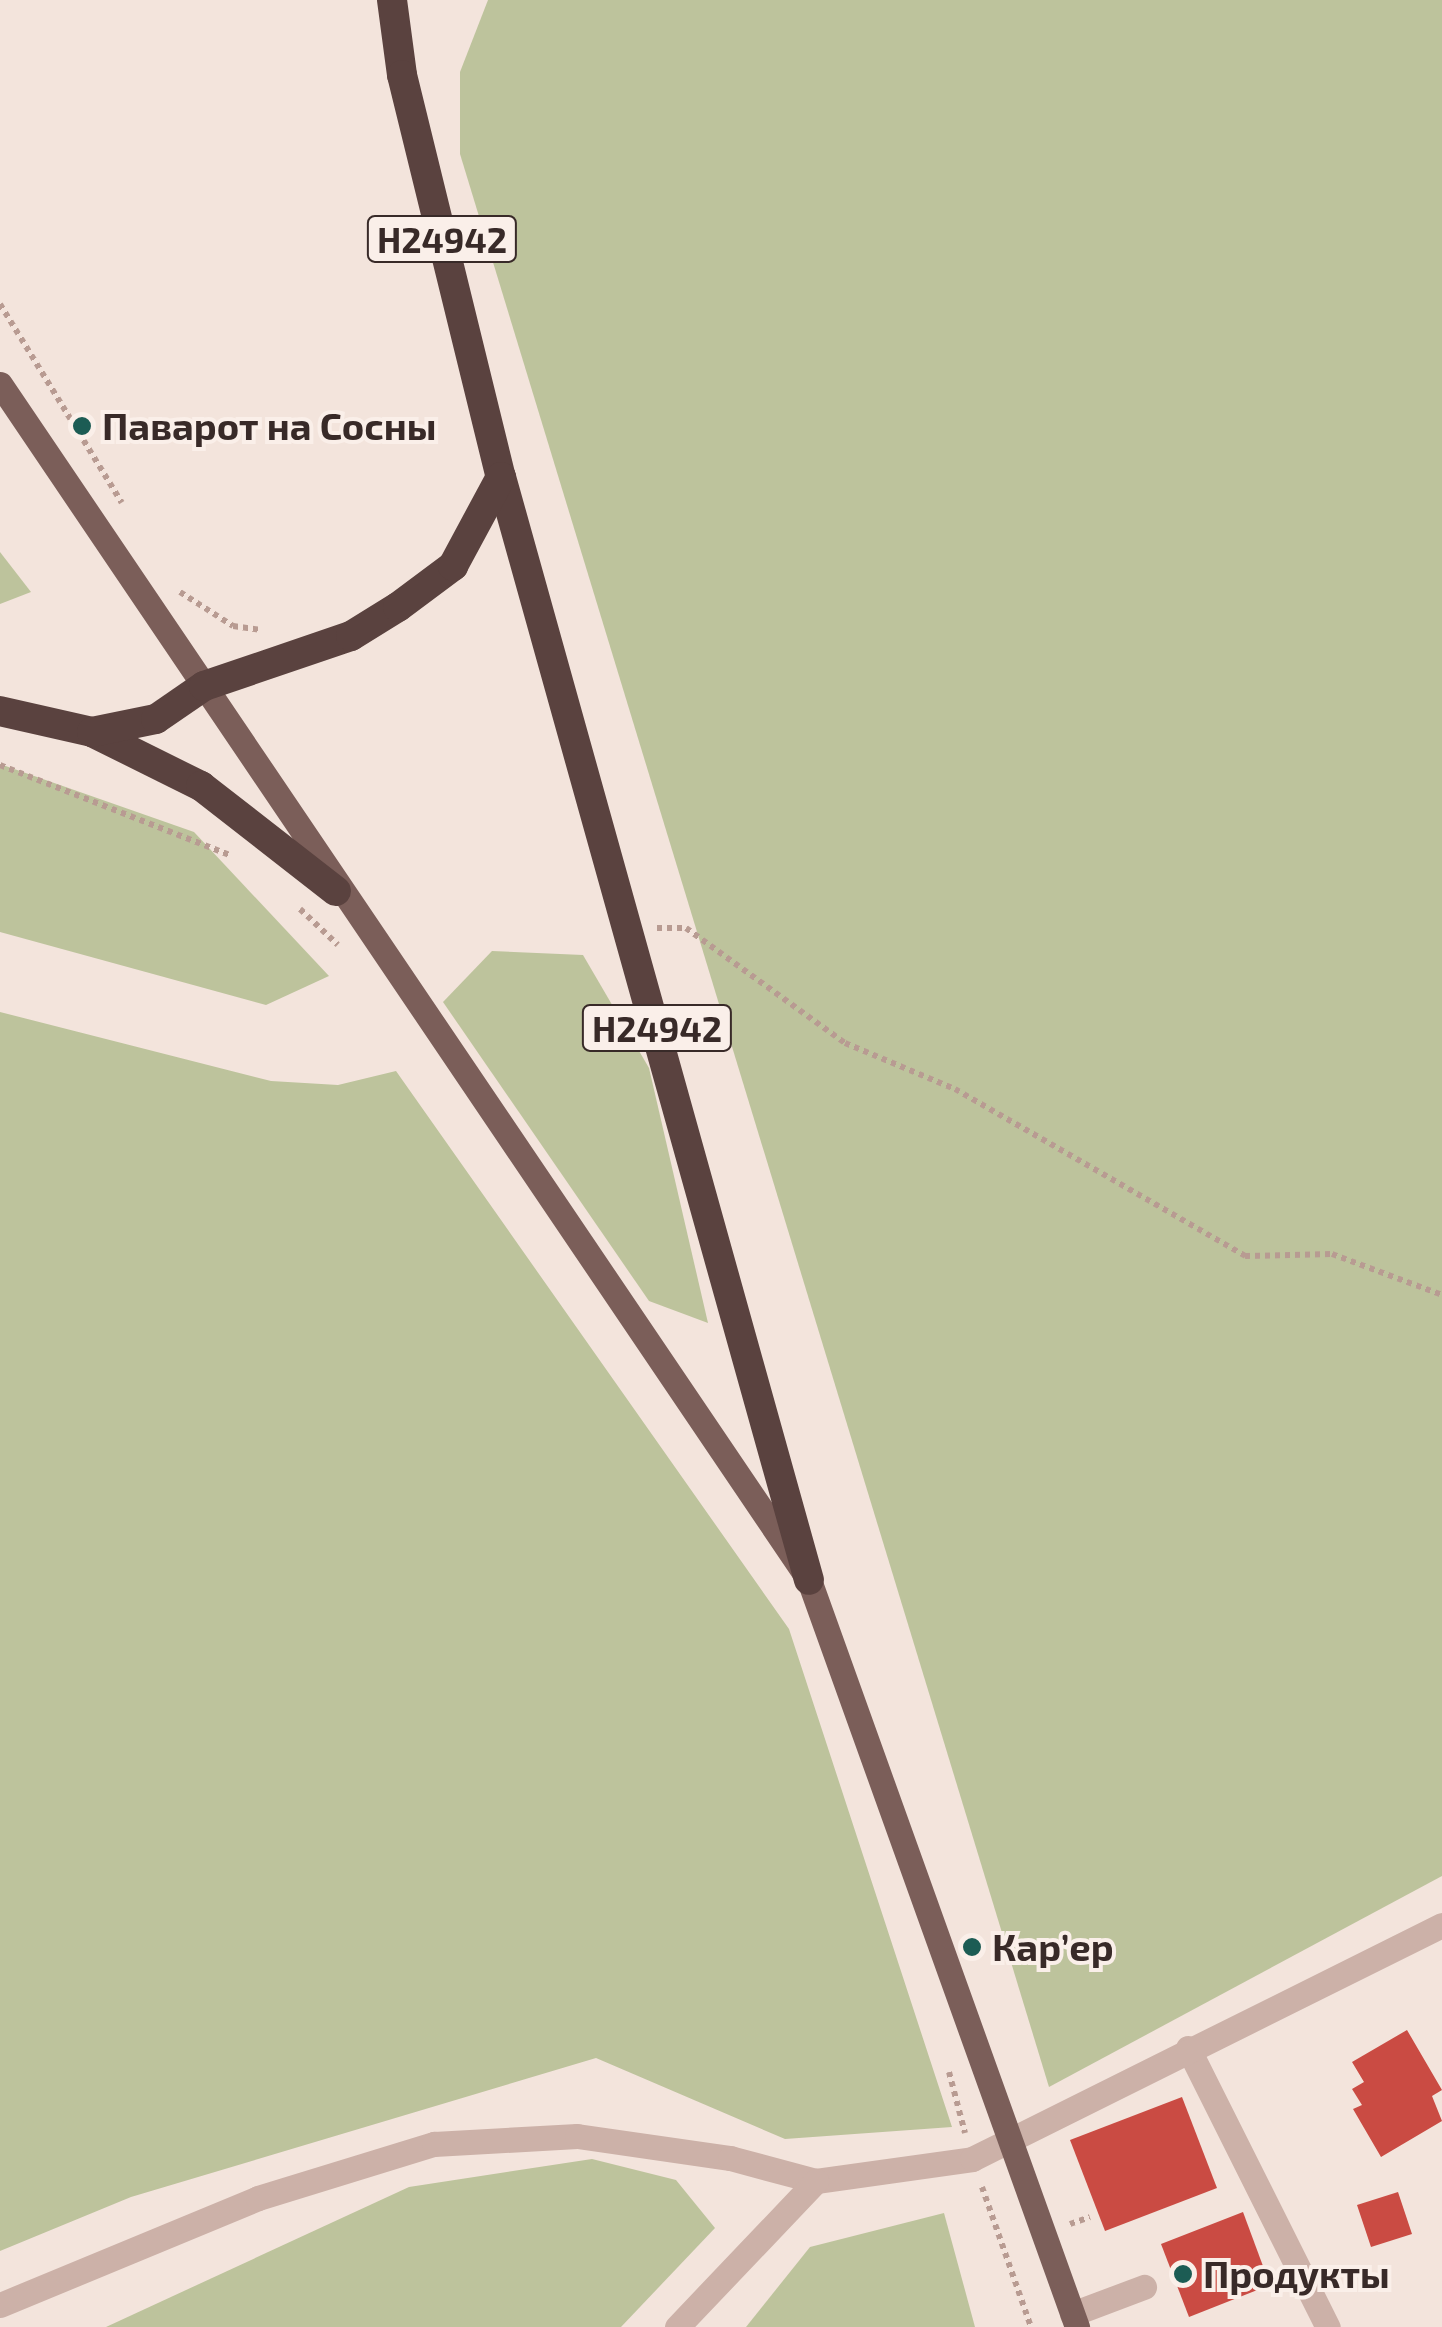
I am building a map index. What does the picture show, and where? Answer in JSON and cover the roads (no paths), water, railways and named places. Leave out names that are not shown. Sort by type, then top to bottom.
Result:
[{"type":"highway","name":"Н24942","points":[[392,0],[402,75],[501,477],[809,1580]]},
{"type":"highway","name":"Н24942","points":[[92,732],[156,719],[204,686],[351,636],[454,566],[501,477]]},
{"type":"highway","name":"Н24942","points":[[0,712],[92,732],[243,812],[336,891]]},
{"type":"main road","points":[[0,384],[204,686]]},
{"type":"main road","name":"Н24942","points":[[204,686],[336,891],[809,1580],[1074,2321]]},
{"type":"street","points":[[0,2305],[258,2198],[434,2144],[577,2136],[730,2158],[816,2182],[972,2158],[1009,2136],[1442,1925]]},
{"type":"street","points":[[1188,2048],[1328,2327]]},
{"type":"street","points":[[676,2327],[816,2182]]},
{"type":"street","points":[[1074,2321],[1144,2286]]},
{"type":"place","name":"Паварот на Сосны","points":[[82,426]]},
{"type":"place","name":"Карʼер","points":[[972,1947]]},
{"type":"place","name":"Продукты","points":[[1183,2274]]}]
